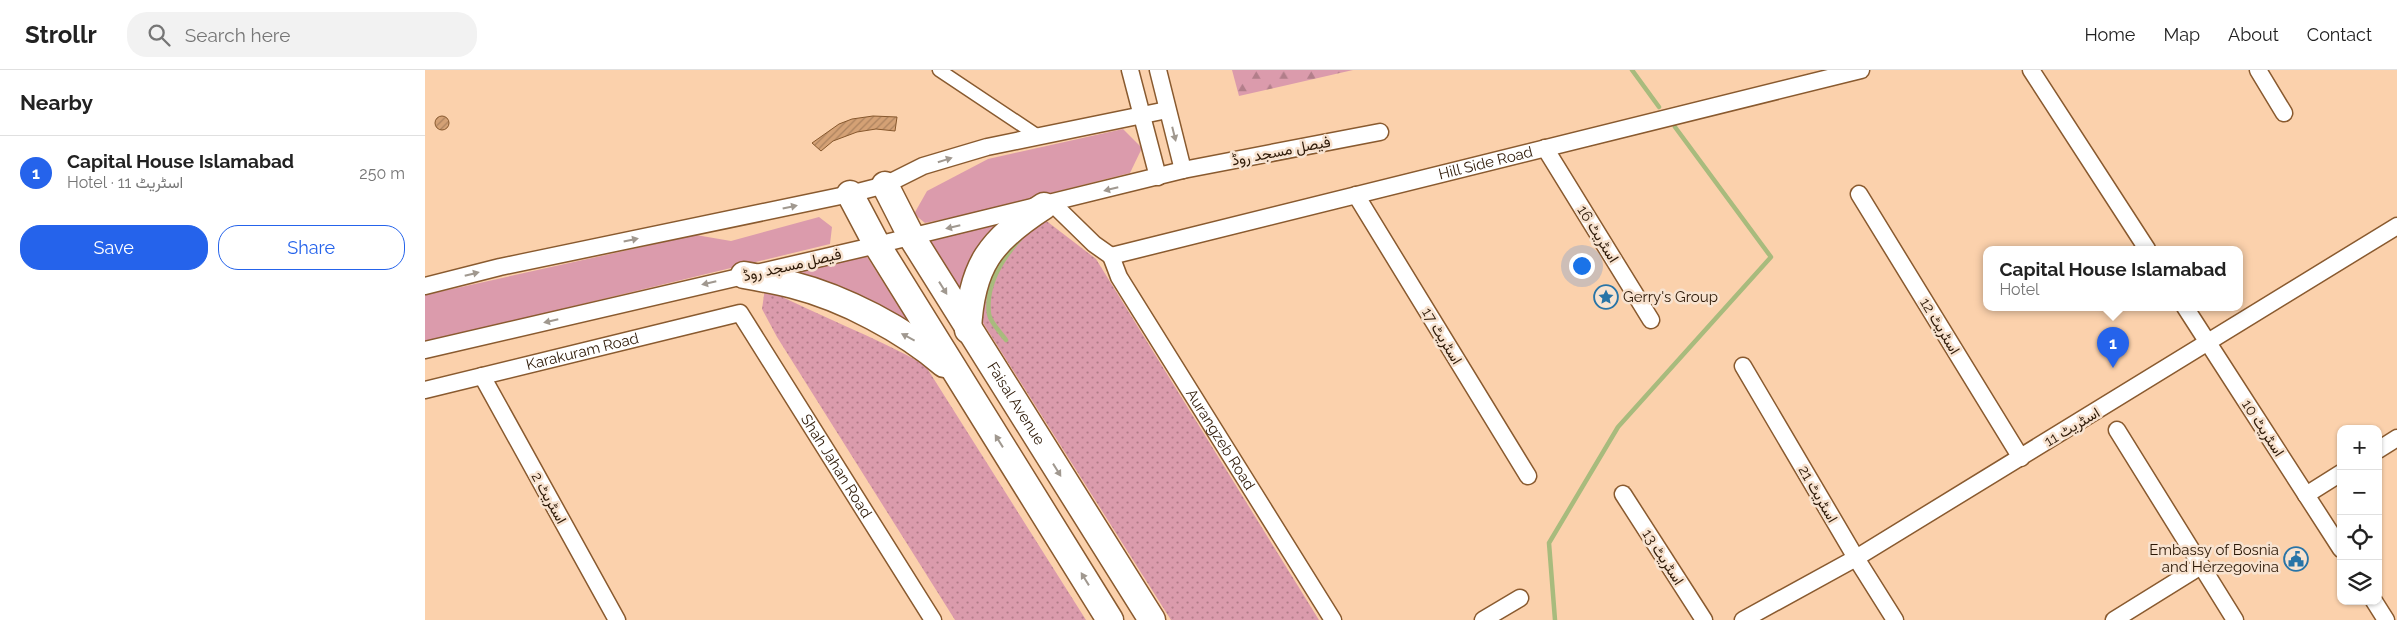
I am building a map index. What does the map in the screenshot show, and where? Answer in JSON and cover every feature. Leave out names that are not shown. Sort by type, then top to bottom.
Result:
[{"type":"main road","name":"Faisal Avenue","points":[[885,184],[911,236],[968,330],[1151,620]]},
{"type":"main road","points":[[850,194],[877,245],[1110,620]]},
{"type":"main road","points":[[968,330],[969,300],[978,273],[991,248],[1009,230],[1048,204]]},
{"type":"main road","points":[[744,275],[795,286],[857,309],[923,346],[960,378]]},
{"type":"street","points":[[939,70],[1038,136]]},
{"type":"street","points":[[1130,70],[1158,177]]},
{"type":"street","points":[[1157,70],[1183,170]]},
{"type":"street","name":"Hill Side Road","points":[[1111,256],[1861,70]]},
{"type":"street","points":[[2031,70],[2145,246]]},
{"type":"street","points":[[2258,70],[2284,113]]},
{"type":"street","points":[[425,286],[500,267],[850,194],[885,184],[923,166],[987,147],[1167,110]]},
{"type":"street","name":"فیصل مسجد روڈ","points":[[425,350],[877,245],[1183,170],[1380,132]]},
{"type":"street","name":"اسٹریٹ 16","points":[[1545,148],[1651,320]]},
{"type":"street","name":"اسٹریٹ 12","points":[[1859,194],[2021,458]]},
{"type":"street","name":"اسٹریٹ 17","points":[[1356,195],[1528,476]]},
{"type":"street","points":[[1048,204],[1094,244],[1111,256]]},
{"type":"street","name":"اسٹریٹ 11","points":[[1743,620],[1856,558],[2209,344],[2397,226]]},
{"type":"street","name":"Aurangzeb Road","points":[[1111,256],[1123,284],[1333,620]]},
{"type":"street","name":"اسٹریٹ 10","points":[[2188,311],[2337,544]]},
{"type":"street","name":"Karakuram Road","points":[[425,390],[740,312]]},
{"type":"street","name":"Shah Jahan Road","points":[[740,312],[933,620]]},
{"type":"street","name":"اسٹریٹ 21","points":[[1743,366],[1856,558],[1895,620]]},
{"type":"street","name":"اسٹریٹ 2","points":[[482,376],[617,620]]},
{"type":"street","points":[[2117,430],[2235,620]]},
{"type":"street","points":[[2382,447],[2397,438]]},
{"type":"street","points":[[2306,495],[2337,476]]},
{"type":"street","name":"اسٹریٹ 13","points":[[1623,494],[1704,620]]},
{"type":"street","points":[[2114,620],[2201,566]]},
{"type":"street","points":[[1483,620],[1520,598]]},
{"type":"street","points":[[2377,605],[2387,620]]},
{"type":"green space","points":[[1232,70],[1353,70],[1239,96]]},
{"type":"green space","points":[[1123,129],[1142,148],[1130,173],[925,223],[914,214],[927,191],[988,159]]},
{"type":"green space","points":[[1040,216],[1096,259],[1319,620],[1171,620],[978,315],[986,274]]},
{"type":"green space","points":[[819,217],[832,227],[830,244],[425,342],[425,295],[696,235],[731,241]]},
{"type":"green space","points":[[1008,221],[963,297],[925,241]]},
{"type":"green space","points":[[866,255],[918,337],[785,273]]},
{"type":"green space","points":[[765,288],[925,365],[1086,620],[955,620],[777,337],[762,309]]},
{"type":"building","points":[[439,116],[445,116],[449,123],[445,130],[439,130],[435,126],[435,120]]},
{"type":"building","points":[[873,116],[897,117],[895,131],[876,129],[857,132],[833,141],[821,151],[812,143],[839,124],[852,119]]},
{"type":"waterway","points":[[1632,70],[1659,107]]},
{"type":"waterway","points":[[1555,620],[1549,543],[1618,427],[1771,257],[1675,127]]},
{"type":"waterway","points":[[1006,340],[993,324],[989,314],[988,303],[996,273],[1020,239]]},
{"type":"place","name":"Gerry's Group","points":[[1606,297]]},
{"type":"place","name":"Capital House Islamabad","points":[[2113,368]]},
{"type":"place","name":"Embassy of Bosnia and Herzegovina","points":[[2296,559]]}]
